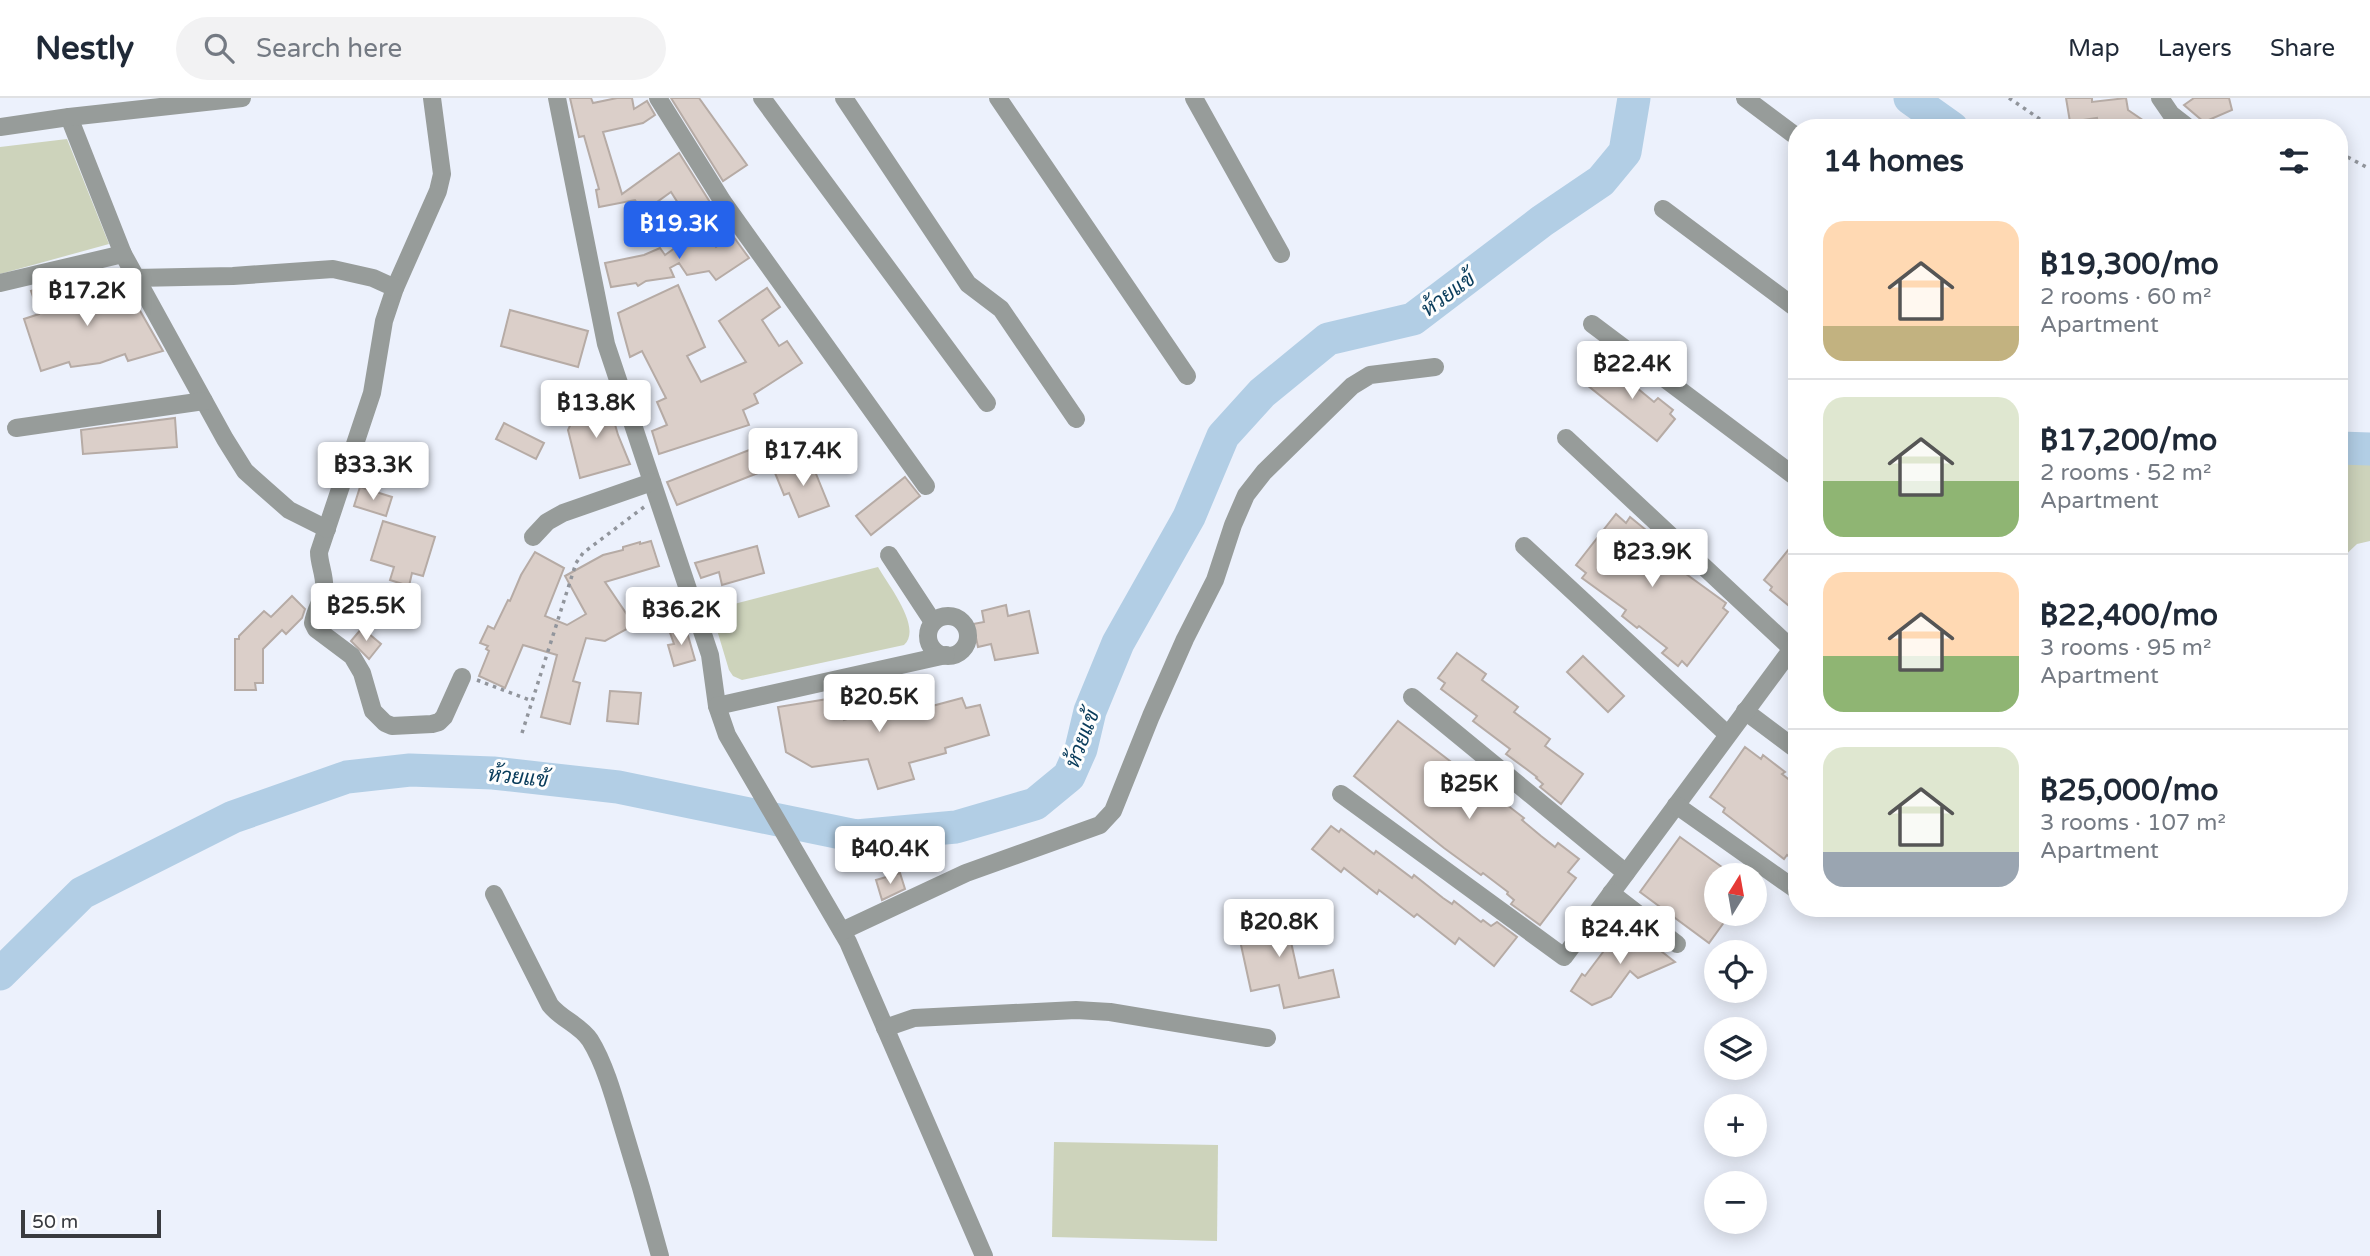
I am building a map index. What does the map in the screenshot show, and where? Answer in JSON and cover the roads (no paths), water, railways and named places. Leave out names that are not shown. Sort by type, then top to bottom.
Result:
[{"type":"street","points":[[0,127],[242,98]]},
{"type":"street","points":[[432,98],[442,174],[431,210],[384,321],[372,393],[319,552],[324,571],[324,590],[313,618],[313,626],[352,656],[362,673],[369,700],[378,718],[392,726],[439,722],[444,717],[462,677]]},
{"type":"street","points":[[557,98],[606,344],[710,655],[717,706],[727,734],[842,931],[984,1256]]},
{"type":"street","points":[[657,98],[723,202],[926,485]]},
{"type":"street","points":[[762,98],[987,403]]},
{"type":"street","points":[[844,98],[968,284],[1001,309],[1076,419]]},
{"type":"street","points":[[998,98],[1186,376]]},
{"type":"street","points":[[1195,98],[1281,254]]},
{"type":"street","points":[[1745,98],[1788,130]]},
{"type":"street","points":[[2160,98],[2177,119]]},
{"type":"street","points":[[69,117],[123,254],[245,471],[289,510],[327,529]]},
{"type":"street","points":[[1662,208],[1788,302]]},
{"type":"street","points":[[0,283],[123,254]]},
{"type":"street","points":[[135,278],[233,276],[333,269],[373,278],[396,288]]},
{"type":"street","points":[[1592,324],[1788,471]]},
{"type":"street","points":[[842,931],[966,873],[1100,825],[1113,811],[1151,716],[1215,580],[1246,495],[1264,471],[1352,386],[1370,375],[1435,367]]},
{"type":"street","points":[[16,428],[204,401]]},
{"type":"street","points":[[1566,438],[1788,639]]},
{"type":"street","points":[[533,537],[547,522],[563,513],[652,482]]},
{"type":"street","points":[[1524,546],[1727,734]]},
{"type":"street","points":[[889,555],[930,628],[930,645],[939,654],[953,655],[964,648],[967,641],[966,628],[962,622],[950,616],[938,618],[930,628],[917,656],[909,663]]},
{"type":"street","points":[[1341,794],[1564,957],[1788,654]]},
{"type":"street","points":[[717,706],[946,655]]},
{"type":"street","points":[[1412,696],[1626,873]]},
{"type":"street","points":[[1745,711],[1788,743]]},
{"type":"street","points":[[1676,805],[1788,884]]},
{"type":"street","points":[[1611,893],[1678,944]]},
{"type":"street","points":[[494,894],[550,1005],[590,1039],[611,1089],[644,1194],[660,1256]]},
{"type":"street","points":[[886,1028],[914,1018],[1076,1010],[1110,1012],[1266,1038]]},
{"type":"waterway","name":"ห้วยแข้","points":[[0,974],[82,893],[233,817],[347,777],[410,770],[493,773],[618,787],[856,836],[956,827],[1035,804],[1069,776],[1081,749],[1090,711],[1118,643],[1189,517],[1223,436],[1262,393],[1328,339],[1413,319],[1542,221],[1601,181],[1625,152],[1634,98]]},
{"type":"waterway","name":"ห้วยแข้","points":[[1910,98],[1939,119]]},
{"type":"waterway","name":"ห้วยแข้","points":[[2348,448],[2370,449]]}]
